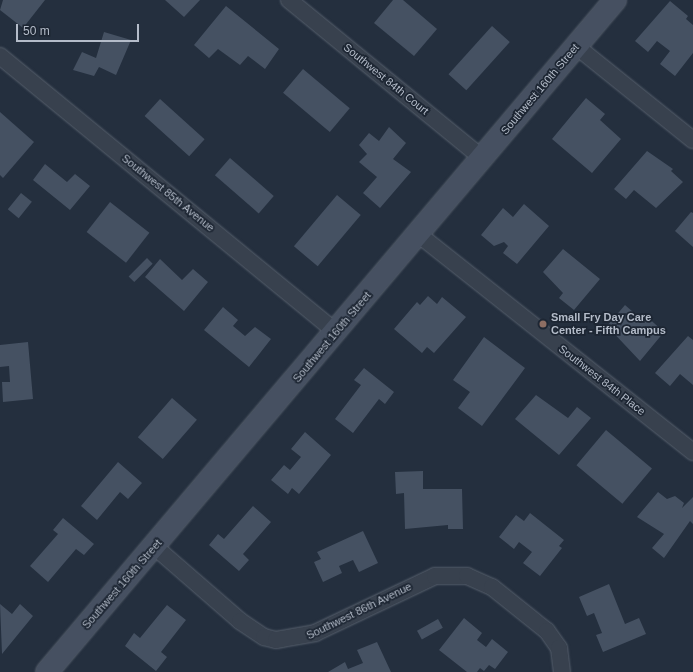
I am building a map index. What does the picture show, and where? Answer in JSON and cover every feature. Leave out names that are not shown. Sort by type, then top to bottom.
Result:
[{"type":"street","name":"Southwest 84th Court","points":[[289,0],[482,158]]},
{"type":"street","name":"Southwest 160th Street","points":[[46,672],[155,547],[615,0]]},
{"type":"street","points":[[576,46],[693,140]]},
{"type":"street","name":"Southwest 85th Avenue","points":[[0,56],[336,332]]},
{"type":"street","name":"Southwest 84th Place","points":[[418,234],[693,452]]},
{"type":"street","name":"Southwest 86th Avenue","points":[[155,547],[240,621],[264,637],[286,640],[303,638],[419,582],[457,574],[481,581],[536,621],[555,640],[562,664]]},
{"type":"building","points":[[3,0],[45,0],[23,28],[0,10]]},
{"type":"building","points":[[165,0],[200,0],[184,17]]},
{"type":"building","points":[[393,0],[403,0],[437,29],[414,56],[374,23]]},
{"type":"building","points":[[670,1],[688,16],[686,19],[693,25],[693,53],[675,76],[660,64],[670,51],[657,41],[648,52],[635,41]]},
{"type":"building","points":[[226,6],[279,49],[265,69],[248,56],[240,65],[218,49],[209,58],[194,45]]},
{"type":"building","points":[[492,26],[510,42],[466,90],[449,74]]},
{"type":"building","points":[[104,32],[131,40],[116,75],[99,67],[94,76],[73,70],[82,52],[96,58]]},
{"type":"building","points":[[303,69],[350,108],[330,132],[283,93]]},
{"type":"building","points":[[586,98],[605,114],[600,120],[621,139],[592,173],[552,139]]},
{"type":"building","points":[[160,99],[205,139],[189,156],[145,116]]},
{"type":"building","points":[[0,112],[34,142],[3,178],[0,175]]},
{"type":"building","points":[[389,127],[406,143],[393,159],[411,172],[380,208],[363,193],[377,177],[359,162],[367,154],[359,145],[369,133],[379,141]]},
{"type":"building","points":[[647,151],[673,169],[671,171],[683,182],[656,208],[634,190],[626,199],[614,189]]},
{"type":"building","points":[[230,158],[274,196],[259,213],[215,175]]},
{"type":"building","points":[[45,164],[67,182],[75,174],[90,186],[70,210],[33,180]]},
{"type":"building","points":[[21,193],[32,202],[19,218],[8,209]]},
{"type":"building","points":[[337,195],[361,215],[318,266],[294,246]]},
{"type":"building","points":[[110,202],[149,233],[126,263],[87,232]]},
{"type":"building","points":[[524,204],[549,226],[517,264],[503,253],[508,246],[504,242],[494,246],[481,235],[503,208],[513,217]]},
{"type":"building","points":[[691,212],[693,213],[693,247],[675,231]]},
{"type":"building","points":[[563,249],[600,279],[574,310],[559,298],[563,293],[543,272]]},
{"type":"building","points":[[147,258],[153,264],[134,282],[129,276]]},
{"type":"building","points":[[160,259],[182,280],[193,269],[208,282],[184,311],[145,277]]},
{"type":"building","points":[[428,296],[437,304],[442,297],[466,317],[434,353],[427,347],[422,353],[394,329],[417,302],[420,305]]},
{"type":"building","points":[[625,305],[641,319],[645,315],[664,332],[640,361],[607,326]]},
{"type":"building","points":[[223,307],[238,320],[233,326],[245,336],[255,327],[271,339],[249,367],[204,330]]},
{"type":"building","points":[[688,336],[693,340],[693,385],[680,374],[670,386],[655,373]]},
{"type":"building","points":[[484,337],[525,368],[482,426],[458,408],[470,392],[453,380]]},
{"type":"building","points":[[28,342],[33,399],[3,402],[2,382],[10,382],[9,366],[0,367],[0,345]]},
{"type":"building","points":[[364,368],[394,392],[385,404],[379,399],[353,433],[335,419],[361,385],[354,380]]},
{"type":"building","points":[[536,395],[568,418],[577,407],[591,418],[559,455],[515,419]]},
{"type":"building","points":[[172,398],[197,420],[163,459],[138,437]]},
{"type":"building","points":[[606,430],[652,469],[622,504],[576,465]]},
{"type":"building","points":[[305,432],[331,455],[299,494],[292,488],[288,494],[271,480],[284,465],[290,470],[301,457],[291,449]]},
{"type":"building","points":[[118,462],[142,483],[128,499],[120,492],[97,520],[81,506]]},
{"type":"building","points":[[423,471],[423,489],[462,489],[463,529],[448,529],[448,525],[405,529],[404,493],[396,494],[395,472]]},
{"type":"building","points":[[658,492],[667,499],[675,496],[684,503],[682,508],[693,497],[693,524],[690,521],[664,558],[652,548],[664,534],[637,517]]},
{"type":"building","points":[[253,506],[271,522],[243,554],[249,560],[239,571],[209,545],[218,534],[224,539]]},
{"type":"building","points":[[530,513],[564,540],[559,546],[562,548],[540,576],[523,563],[532,552],[519,542],[514,549],[499,537],[516,515],[524,521]]},
{"type":"building","points":[[63,518],[94,544],[84,555],[76,549],[48,582],[30,566],[58,534],[53,530]]},
{"type":"building","points":[[363,531],[378,563],[359,572],[353,560],[339,566],[342,573],[323,582],[314,562],[321,559],[317,552]]},
{"type":"building","points":[[609,584],[625,624],[639,618],[646,634],[603,652],[596,635],[602,633],[594,613],[587,616],[579,597]]},
{"type":"building","points":[[0,604],[12,614],[20,604],[33,616],[2,654]]},
{"type":"building","points":[[167,605],[186,620],[161,652],[167,657],[156,671],[125,646],[134,633],[140,638]]},
{"type":"building","points":[[464,618],[482,633],[477,640],[486,647],[492,639],[508,652],[495,669],[489,665],[484,671],[480,668],[477,672],[467,672],[439,650]]},
{"type":"building","points":[[438,619],[443,628],[422,639],[417,631]]},
{"type":"building","points":[[377,642],[391,672],[328,672],[345,662],[348,669],[363,663],[357,650]]},
{"type":"place","name":"Small Fry Day Care Center - Fifth Campus","points":[[543,324]]}]
